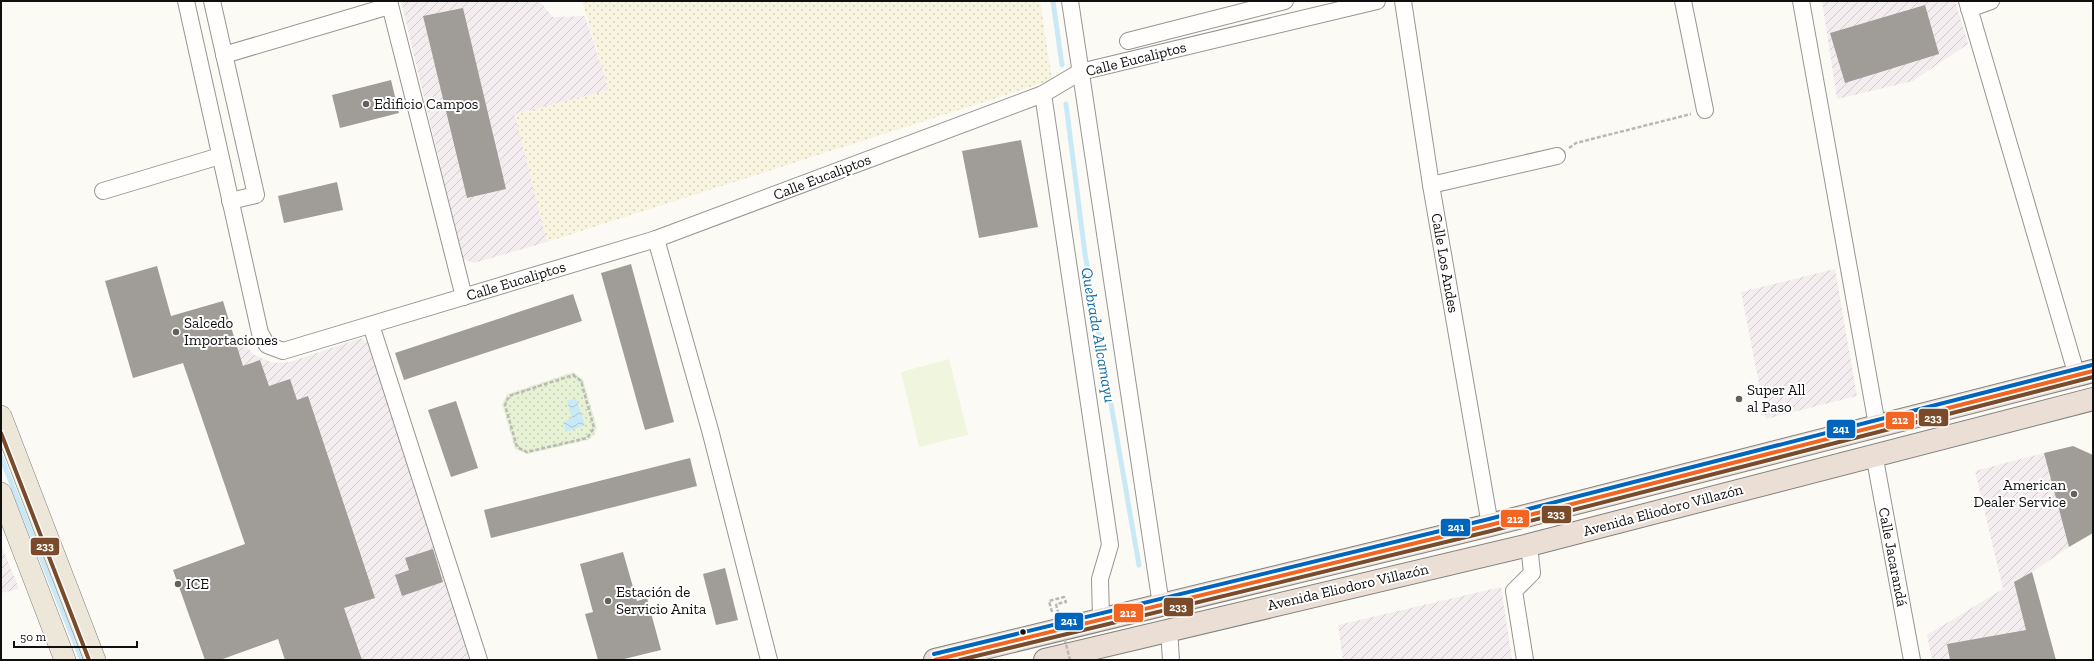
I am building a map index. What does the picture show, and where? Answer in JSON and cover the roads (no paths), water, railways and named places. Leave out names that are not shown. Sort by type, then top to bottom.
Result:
[{"type":"highway","name":"Avenida Eliodoro Villazón","points":[[935,660],[1101,618],[1490,525],[2085,373]]},
{"type":"highway","name":"Avenida Eliodoro Villazón","points":[[1045,660],[1169,629],[1528,545],[1874,454],[2093,401]]},
{"type":"main road","points":[[1,416],[95,660]]},
{"type":"main road","points":[[1,493],[65,660]]},
{"type":"street","points":[[186,1],[230,201],[256,195],[212,1]]},
{"type":"street","points":[[1070,1],[1160,605]]},
{"type":"street","name":"Calle Eucaliptos","points":[[1128,41],[1284,1]]},
{"type":"street","name":"Calle Eucaliptos","points":[[230,201],[260,333],[267,345],[283,351],[656,239],[1043,94],[1080,72],[1376,1]]},
{"type":"street","name":"Calle Los Andes","points":[[1403,1],[1431,186],[1490,525]]},
{"type":"street","points":[[1683,1],[1705,110]]},
{"type":"street","points":[[1801,1],[1877,425]]},
{"type":"street","points":[[1991,1],[1968,5],[2085,373]]},
{"type":"street","points":[[224,55],[389,4],[464,297]]},
{"type":"street","points":[[1043,94],[1110,545],[1100,579],[1101,618]]},
{"type":"street","points":[[103,191],[220,156]]},
{"type":"street","points":[[1431,186],[1557,156]]},
{"type":"street","points":[[656,239],[710,430],[769,660]]},
{"type":"street","points":[[371,325],[478,660]]},
{"type":"street","name":"Calle Jacarandá","points":[[1874,454],[1912,660]]},
{"type":"street","points":[[1525,660],[1514,591],[1532,573],[1528,545]]},
{"type":"street","points":[[1169,629],[1171,660]]},
{"type":"water","points":[[576,398],[585,425],[566,432],[563,422],[572,418],[567,401]]},
{"type":"waterway","name":"Quebrada Allcamayu","points":[[1053,1],[1062,65]]},
{"type":"waterway","name":"Quebrada Allcamayu","points":[[1066,104],[1085,254],[1139,565]]},
{"type":"waterway","points":[[1,457],[82,660]]},
{"type":"place","name":"Edificio Campos","points":[[366,104]]},
{"type":"place","name":"Salcedo Importaciones","points":[[176,332]]},
{"type":"place","name":"Super All al Paso","points":[[1739,399]]},
{"type":"place","name":"American Dealer Service","points":[[2074,494]]},
{"type":"place","name":"ICE","points":[[178,584]]},
{"type":"place","name":"Estación de Servicio Anita","points":[[608,601]]}]
